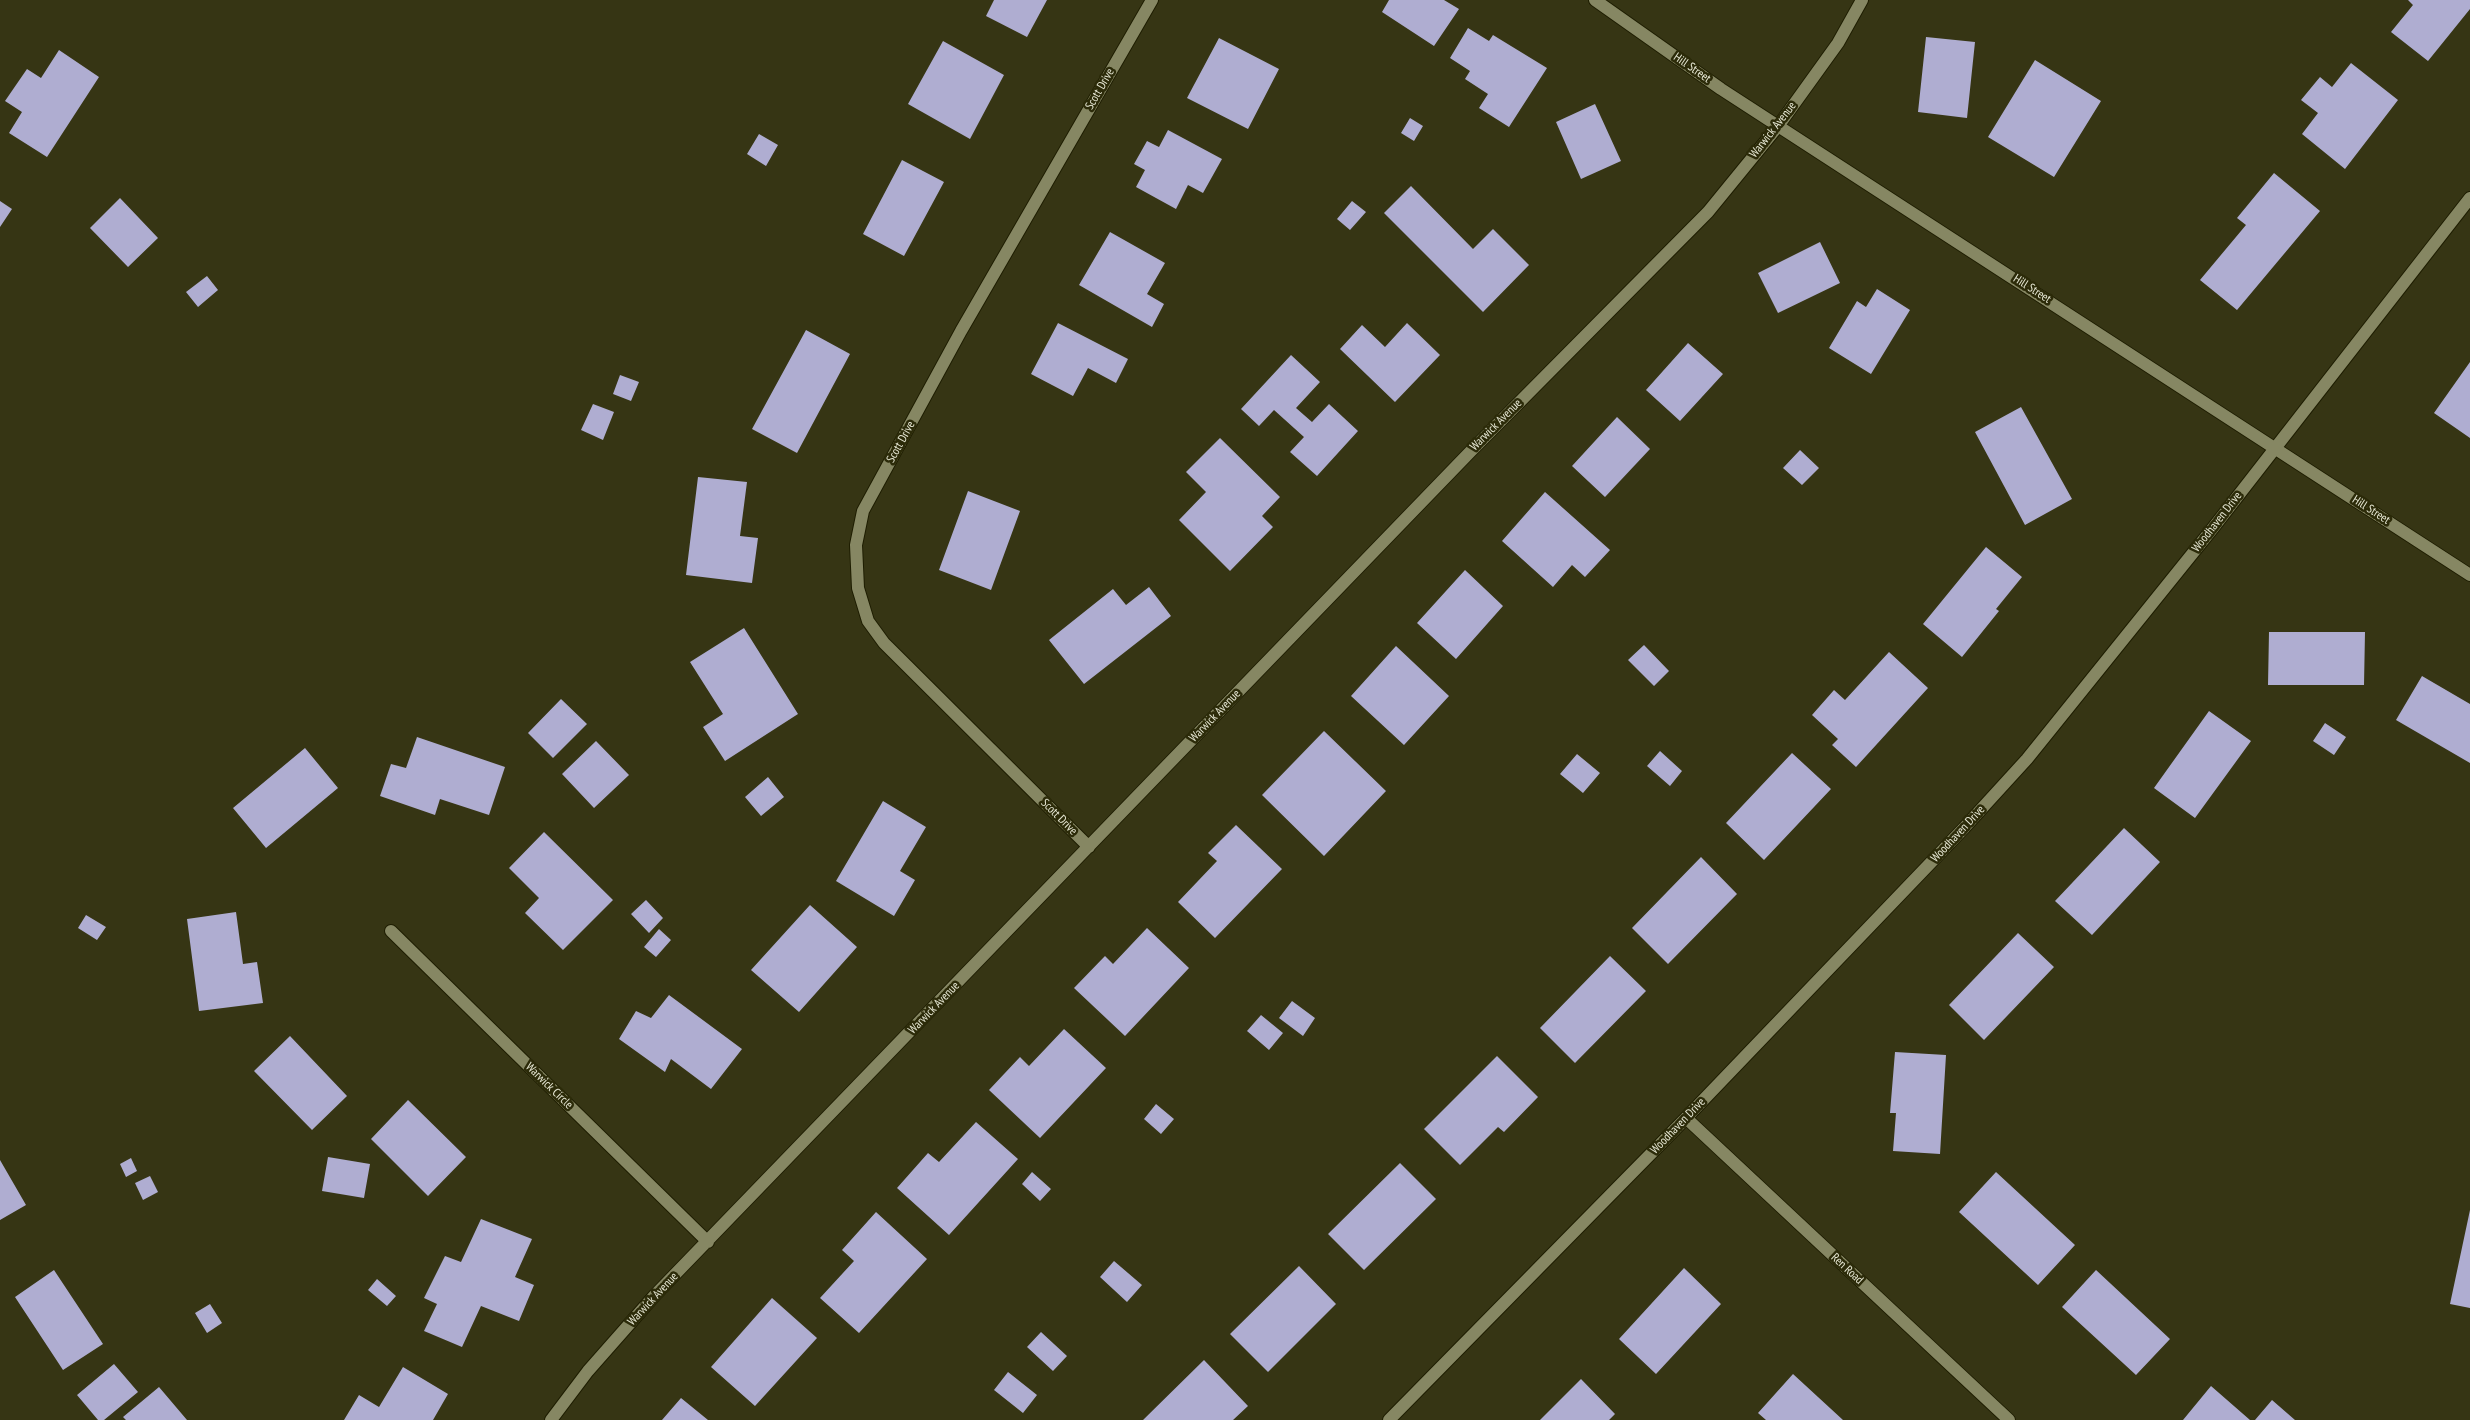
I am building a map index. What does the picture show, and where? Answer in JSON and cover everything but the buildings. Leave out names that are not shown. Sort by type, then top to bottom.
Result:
[{"type":"street","name":"Scott Drive","points":[[1089,847],[884,643],[868,621],[858,588],[856,545],[863,511],[961,331],[1152,0]]},
{"type":"street","name":"Hill Street","points":[[1595,0],[1721,89],[2470,574]]},
{"type":"street","name":"Warwick Avenue","points":[[551,1420],[588,1371],[708,1242],[1463,459],[1708,212],[1779,125],[1838,43],[1862,0]]},
{"type":"street","name":"Woodhaven Drive","points":[[1389,1420],[1686,1118],[1951,842],[2027,759],[2213,528],[2470,198]]},
{"type":"street","name":"Warwick Circle","points":[[391,931],[708,1242]]},
{"type":"street","name":"Ren Road","points":[[1686,1118],[2009,1420]]}]
